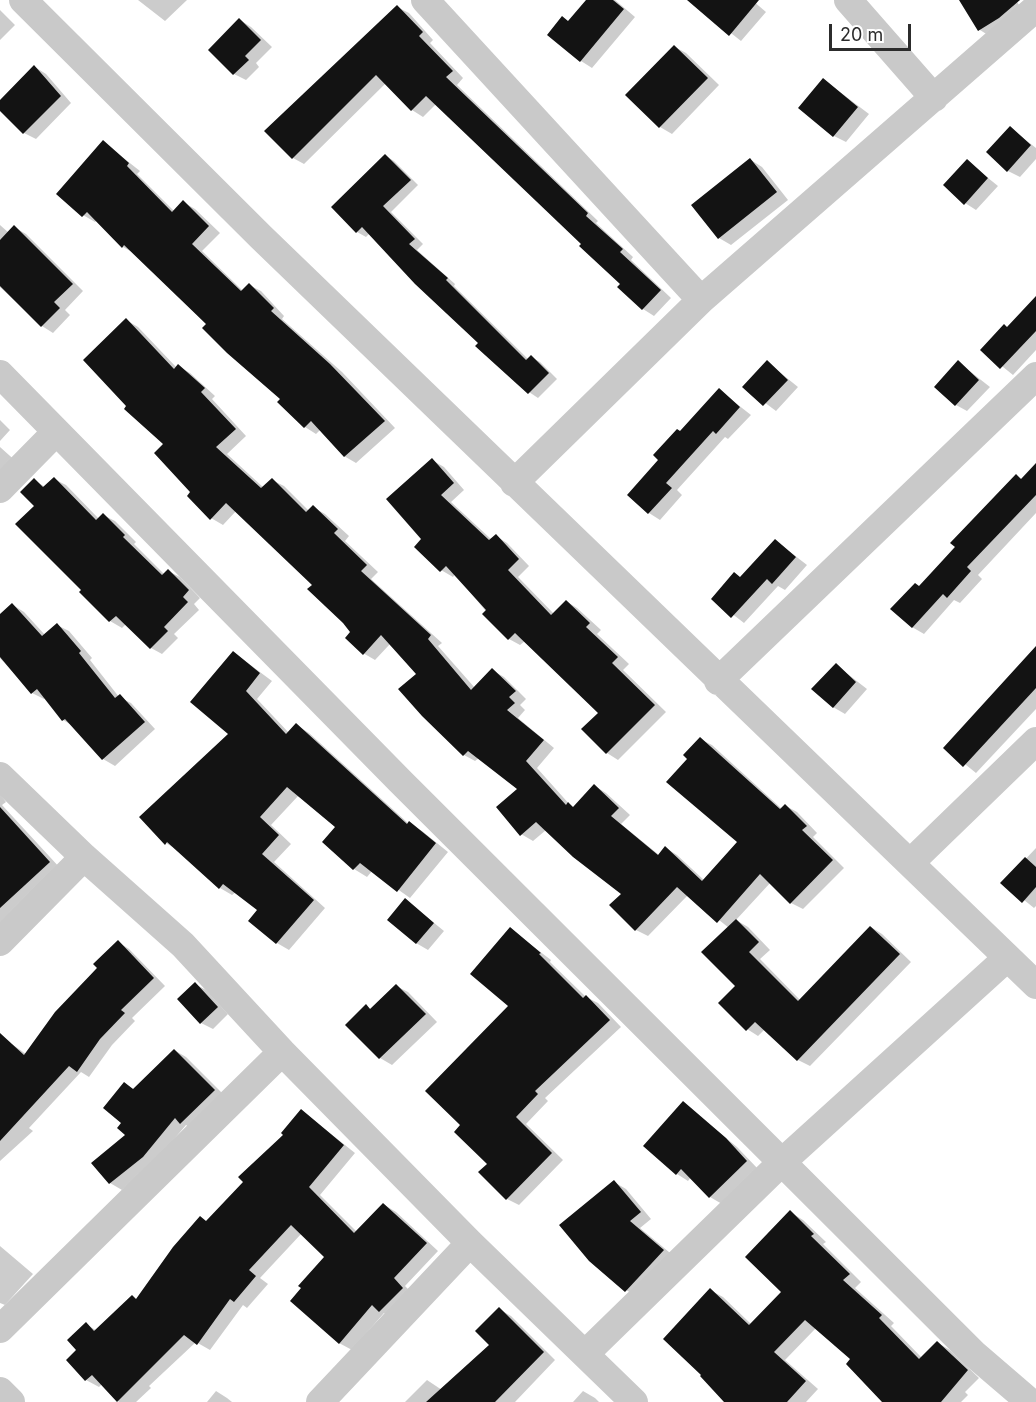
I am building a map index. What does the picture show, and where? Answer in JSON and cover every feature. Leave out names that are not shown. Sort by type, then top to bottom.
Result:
[{"type":"street","points":[[23,0],[514,483],[1036,985]]},
{"type":"street","points":[[425,0],[701,300]]},
{"type":"street","points":[[848,0],[934,98]]},
{"type":"street","points":[[514,483],[701,300],[1036,8]]},
{"type":"street","points":[[0,374],[400,781],[975,1353],[1030,1402]]},
{"type":"street","points":[[718,681],[1036,376]]},
{"type":"street","points":[[0,489],[56,432]]},
{"type":"street","points":[[910,863],[1036,741]]},
{"type":"street","points":[[0,776],[84,857],[183,945],[282,1052],[470,1243],[634,1402]]},
{"type":"street","points":[[0,942],[84,857]]},
{"type":"street","points":[[586,1353],[782,1162],[1007,958]]},
{"type":"street","points":[[0,1329],[282,1052]]},
{"type":"street","points":[[320,1402],[470,1243]]},
{"type":"street","points":[[0,1391],[11,1402]]},
{"type":"building","points":[[586,0],[613,0],[624,9],[580,62],[547,35],[562,16],[568,21]]},
{"type":"building","points":[[687,0],[759,0],[729,36]]},
{"type":"building","points":[[959,0],[1020,0],[999,18],[978,31]]},
{"type":"building","points":[[397,5],[423,32],[419,36],[453,71],[446,77],[588,213],[586,216],[623,249],[620,252],[661,290],[642,310],[617,287],[620,284],[579,246],[581,244],[426,96],[411,111],[376,75],[292,159],[264,131]]},
{"type":"building","points":[[239,18],[261,40],[245,56],[249,60],[233,75],[208,50]]},
{"type":"building","points":[[674,45],[708,78],[659,128],[625,95]]},
{"type":"building","points":[[34,65],[61,96],[23,134],[0,111],[0,100]]},
{"type":"building","points":[[823,78],[858,107],[833,137],[798,108]]},
{"type":"building","points":[[1010,126],[1031,145],[1007,172],[986,152]]},
{"type":"building","points":[[103,140],[129,163],[127,166],[172,212],[183,200],[209,226],[192,244],[241,291],[249,283],[274,308],[271,311],[330,364],[385,421],[344,457],[311,421],[304,428],[277,402],[280,399],[227,353],[202,328],[206,324],[124,245],[122,248],[87,212],[82,217],[56,194]]},
{"type":"building","points":[[385,154],[411,180],[383,206],[415,239],[409,244],[448,278],[446,280],[526,360],[531,355],[549,373],[528,394],[475,346],[478,343],[415,284],[362,227],[356,233],[331,207]]},
{"type":"building","points":[[750,158],[777,192],[718,239],[691,205]]},
{"type":"building","points":[[967,159],[988,178],[964,205],[943,185]]},
{"type":"building","points":[[14,225],[73,284],[54,302],[60,308],[41,327],[0,286],[0,240]]},
{"type":"building","points":[[1036,296],[1036,331],[1000,369],[980,350],[1004,324],[1007,327]]},
{"type":"building","points":[[126,318],[174,369],[178,364],[205,388],[201,392],[236,429],[216,447],[261,488],[272,478],[306,512],[313,505],[338,529],[334,533],[367,565],[361,571],[431,635],[428,639],[471,690],[492,668],[516,691],[509,697],[515,703],[507,710],[544,740],[526,761],[566,805],[568,802],[573,807],[594,784],[619,808],[611,816],[658,855],[665,846],[702,881],[737,842],[666,782],[687,759],[683,755],[700,737],[780,809],[785,804],[807,826],[802,830],[833,860],[790,904],[760,874],[717,923],[677,887],[635,931],[609,905],[621,894],[573,857],[536,822],[520,836],[496,807],[517,789],[468,751],[463,756],[398,689],[416,674],[381,635],[363,655],[345,638],[350,632],[343,623],[307,589],[312,585],[226,503],[210,520],[187,496],[190,492],[154,453],[163,444],[124,409],[126,406],[83,360]]},
{"type":"building","points":[[767,360],[788,380],[763,406],[742,387]]},
{"type":"building","points":[[958,360],[979,380],[955,406],[934,387]]},
{"type":"building","points":[[719,388],[740,407],[716,434],[713,431],[666,483],[672,488],[648,514],[627,495],[658,460],[653,455],[677,429],[680,431]]},
{"type":"building","points":[[432,458],[454,483],[441,495],[489,540],[496,534],[519,559],[508,570],[551,615],[566,600],[590,623],[586,627],[618,657],[612,663],[655,705],[606,754],[581,729],[598,713],[515,633],[508,640],[482,614],[486,610],[446,566],[440,572],[414,547],[421,539],[386,499]]},
{"type":"building","points":[[1036,463],[1036,495],[967,567],[971,571],[947,598],[943,594],[912,628],[890,609],[915,583],[919,586],[955,547],[950,543],[1016,474],[1021,479]]},
{"type":"building","points":[[54,477],[96,520],[103,513],[125,535],[123,537],[162,575],[168,569],[189,590],[183,597],[188,602],[164,627],[168,631],[150,649],[116,616],[109,622],[79,592],[81,590],[15,524],[34,506],[20,492],[34,478],[43,487]]},
{"type":"building","points":[[775,539],[796,557],[772,584],[767,579],[731,618],[711,599],[734,572],[740,577]]},
{"type":"building","points":[[12,603],[42,636],[57,623],[81,651],[79,653],[115,698],[120,694],[145,722],[102,760],[65,719],[62,721],[37,689],[31,694],[0,657],[0,614]]},
{"type":"building","points":[[1036,646],[1036,688],[963,767],[943,748]]},
{"type":"building","points":[[233,651],[260,673],[246,691],[286,734],[296,723],[407,824],[409,821],[436,843],[397,892],[360,863],[353,870],[322,842],[335,827],[287,787],[260,817],[279,835],[262,854],[314,900],[276,944],[248,921],[257,910],[223,884],[219,889],[167,842],[165,845],[139,817],[228,734],[190,702]]},
{"type":"building","points":[[836,663],[856,682],[833,708],[811,689]]},
{"type":"building","points":[[0,807],[50,862],[0,908]]},
{"type":"building","points":[[1025,857],[1036,867],[1036,887],[1022,903],[1000,883]]},
{"type":"building","points":[[405,898],[434,923],[416,944],[387,920]]},
{"type":"building","points":[[736,919],[759,942],[749,952],[798,1001],[870,926],[900,954],[797,1061],[755,1022],[746,1031],[718,1003],[735,986],[701,952]]},
{"type":"building","points":[[510,927],[541,953],[539,954],[583,998],[586,995],[610,1020],[535,1091],[538,1094],[516,1117],[552,1153],[506,1200],[478,1172],[487,1164],[454,1132],[460,1125],[425,1091],[508,1006],[470,974]]},
{"type":"building","points":[[118,940],[154,978],[121,1010],[125,1013],[100,1039],[77,1072],[69,1066],[0,1141],[0,1033],[24,1055],[55,1012],[97,968],[93,964]]},
{"type":"building","points":[[195,982],[218,1007],[200,1024],[177,999]]},
{"type":"building","points":[[396,984],[426,1014],[379,1059],[345,1025],[366,1004],[370,1009]]},
{"type":"building","points":[[174,1049],[215,1090],[180,1124],[175,1118],[143,1157],[109,1184],[91,1163],[125,1135],[117,1128],[121,1123],[103,1108],[124,1082],[133,1089]]},
{"type":"building","points":[[683,1101],[726,1138],[747,1161],[709,1198],[681,1169],[676,1175],[643,1146]]},
{"type":"building","points":[[301,1109],[344,1145],[309,1187],[354,1233],[383,1203],[427,1243],[394,1278],[403,1288],[379,1312],[372,1305],[339,1344],[290,1301],[301,1288],[298,1286],[324,1257],[291,1225],[249,1270],[256,1276],[234,1302],[230,1299],[197,1345],[184,1335],[117,1402],[92,1375],[85,1381],[66,1360],[76,1350],[67,1340],[86,1322],[94,1331],[132,1295],[136,1299],[173,1247],[200,1216],[206,1221],[243,1182],[238,1177],[283,1135],[281,1133]]},
{"type":"building","points":[[614,1180],[641,1212],[630,1221],[664,1250],[625,1292],[589,1261],[559,1225]]},
{"type":"building","points":[[790,1210],[814,1234],[811,1236],[850,1274],[843,1280],[882,1315],[879,1318],[919,1359],[937,1341],[968,1370],[941,1402],[882,1402],[846,1364],[850,1359],[805,1320],[774,1352],[806,1381],[787,1402],[724,1402],[701,1375],[663,1339],[710,1288],[749,1325],[781,1292],[745,1257]]},
{"type":"building","points":[[499,1307],[544,1352],[495,1402],[426,1402],[489,1345],[475,1331]]}]
